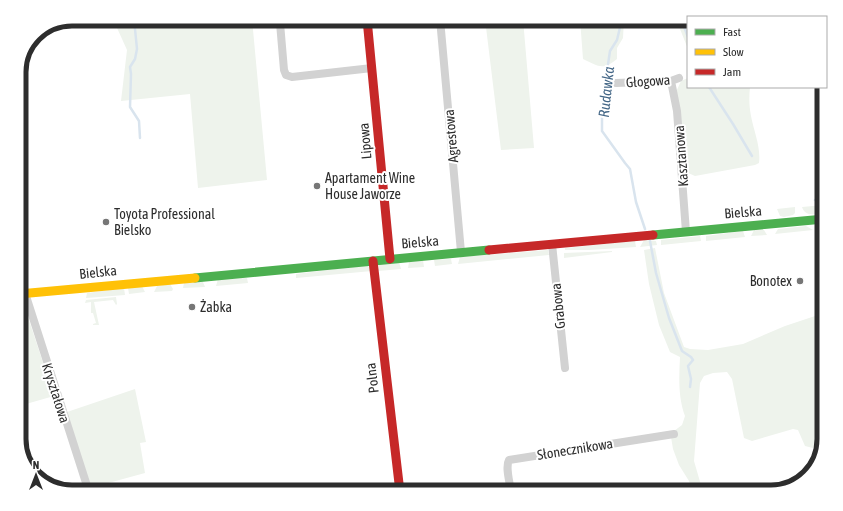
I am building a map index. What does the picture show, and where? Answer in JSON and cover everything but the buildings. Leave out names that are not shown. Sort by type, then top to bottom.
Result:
[{"type":"main road","name":"Lipowa","points":[[368,26],[390,259]]},
{"type":"main road","name":"Bielska","points":[[26,294],[817,220]]},
{"type":"main road","name":"Polna","points":[[373,261],[399,485]]},
{"type":"street","points":[[280,26],[284,70],[286,75],[292,76],[372,68]]},
{"type":"street","name":"Agrestowa","points":[[441,26],[461,252]]},
{"type":"street","name":"Głogowa","points":[[616,83],[675,79]]},
{"type":"street","name":"Kasztanowa","points":[[675,79],[686,232]]},
{"type":"street","name":"Grabowa","points":[[552,244],[565,368]]},
{"type":"street","name":"Kryształowa","points":[[26,306],[87,485]]},
{"type":"street","name":"Słonecznikowa","points":[[510,485],[508,468],[509,460],[674,434]]},
{"type":"shaded area","points":[[116,26],[253,26],[267,180],[198,188],[190,94],[121,101],[127,50]]},
{"type":"shaded area","points":[[486,26],[524,26],[534,148],[501,150]]},
{"type":"shaded area","points":[[581,26],[624,26],[623,38],[617,48],[617,59],[608,65],[600,66],[583,59]]},
{"type":"shaded area","points":[[679,26],[687,26],[687,46]]},
{"type":"shaded area","points":[[687,78],[687,88],[750,88],[750,109],[758,145],[759,163],[695,176],[686,172],[684,166],[676,92],[681,81]]},
{"type":"shaded area","points":[[817,206],[817,214],[808,214],[802,207]]},
{"type":"shaded area","points":[[795,207],[795,213],[793,215],[784,217],[780,216],[777,209]]},
{"type":"shaded area","points":[[806,226],[813,230],[775,234],[778,229]]},
{"type":"shaded area","points":[[754,230],[764,230],[767,235],[751,236]]},
{"type":"shaded area","points":[[743,231],[745,237],[706,241],[706,236]]},
{"type":"shaded area","points":[[700,236],[701,241],[661,245],[661,240]]},
{"type":"shaded area","points":[[644,240],[656,241],[657,245],[640,247]]},
{"type":"shaded area","points":[[635,241],[636,247],[565,250],[565,248]]},
{"type":"shaded area","points":[[655,248],[664,293],[684,347],[690,349],[708,350],[743,344],[785,326],[817,315],[816,449],[805,446],[798,430],[793,429],[752,441],[744,438],[732,379],[727,372],[713,373],[704,376],[700,383],[694,461],[701,485],[690,485],[679,465],[673,449],[671,437],[674,431],[682,425],[685,416],[680,394],[680,357],[670,352],[659,325],[649,284],[644,250]]},
{"type":"shaded area","points":[[548,250],[549,255],[458,264],[460,257]]},
{"type":"shaded area","points":[[612,252],[564,258],[564,253]]},
{"type":"shaded area","points":[[451,259],[452,264],[435,266],[434,260]]},
{"type":"shaded area","points":[[423,260],[424,267],[408,268],[409,262]]},
{"type":"shaded area","points":[[399,262],[401,269],[378,271],[379,264]]},
{"type":"shaded area","points":[[367,265],[372,271],[296,278],[296,274]]},
{"type":"shaded area","points":[[247,278],[248,283],[216,286],[218,279]]},
{"type":"shaded area","points":[[203,282],[205,287],[183,288],[184,283]]},
{"type":"shaded area","points":[[170,284],[173,289],[172,291],[154,292],[157,286]]},
{"type":"shaded area","points":[[142,286],[145,292],[129,294],[128,288]]},
{"type":"shaded area","points":[[124,288],[125,295],[86,298],[87,293]]},
{"type":"shaded area","points":[[116,297],[116,305],[113,300],[94,302],[99,325],[93,325],[96,323],[93,313],[91,313],[91,302],[85,303],[86,300]]},
{"type":"shaded area","points":[[26,311],[54,396],[26,404]]},
{"type":"shaded area","points":[[135,389],[146,442],[140,443],[145,473],[101,485],[89,485],[67,412]]},
{"type":"waterway","points":[[135,26],[137,49],[135,59],[130,67],[130,107],[139,121],[140,138]]},
{"type":"waterway","name":"Rudawka","points":[[620,26],[617,40],[610,51],[602,104],[602,131],[630,169],[636,202],[645,229]]},
{"type":"waterway","points":[[684,26],[687,34]]},
{"type":"waterway","points":[[710,88],[752,156]]},
{"type":"waterway","name":"Rudawka","points":[[650,241],[656,273],[669,318],[682,351],[693,360],[688,366],[691,379],[690,387]]},
{"type":"traffic: fast","points":[[653,235],[817,220]]},
{"type":"traffic: fast","points":[[195,278],[489,250]]},
{"type":"traffic: slow","points":[[26,293],[195,278]]},
{"type":"traffic: jam","points":[[368,26],[390,259]]},
{"type":"traffic: jam","points":[[489,250],[653,235]]},
{"type":"traffic: jam","points":[[373,261],[399,485]]},
{"type":"place","name":"Apartament Wine House Jaworze","points":[[317,186]]},
{"type":"place","name":"Toyota Professional Bielsko","points":[[106,222]]},
{"type":"place","name":"Bonotex","points":[[800,281]]},
{"type":"place","name":"Żabka","points":[[192,307]]}]
